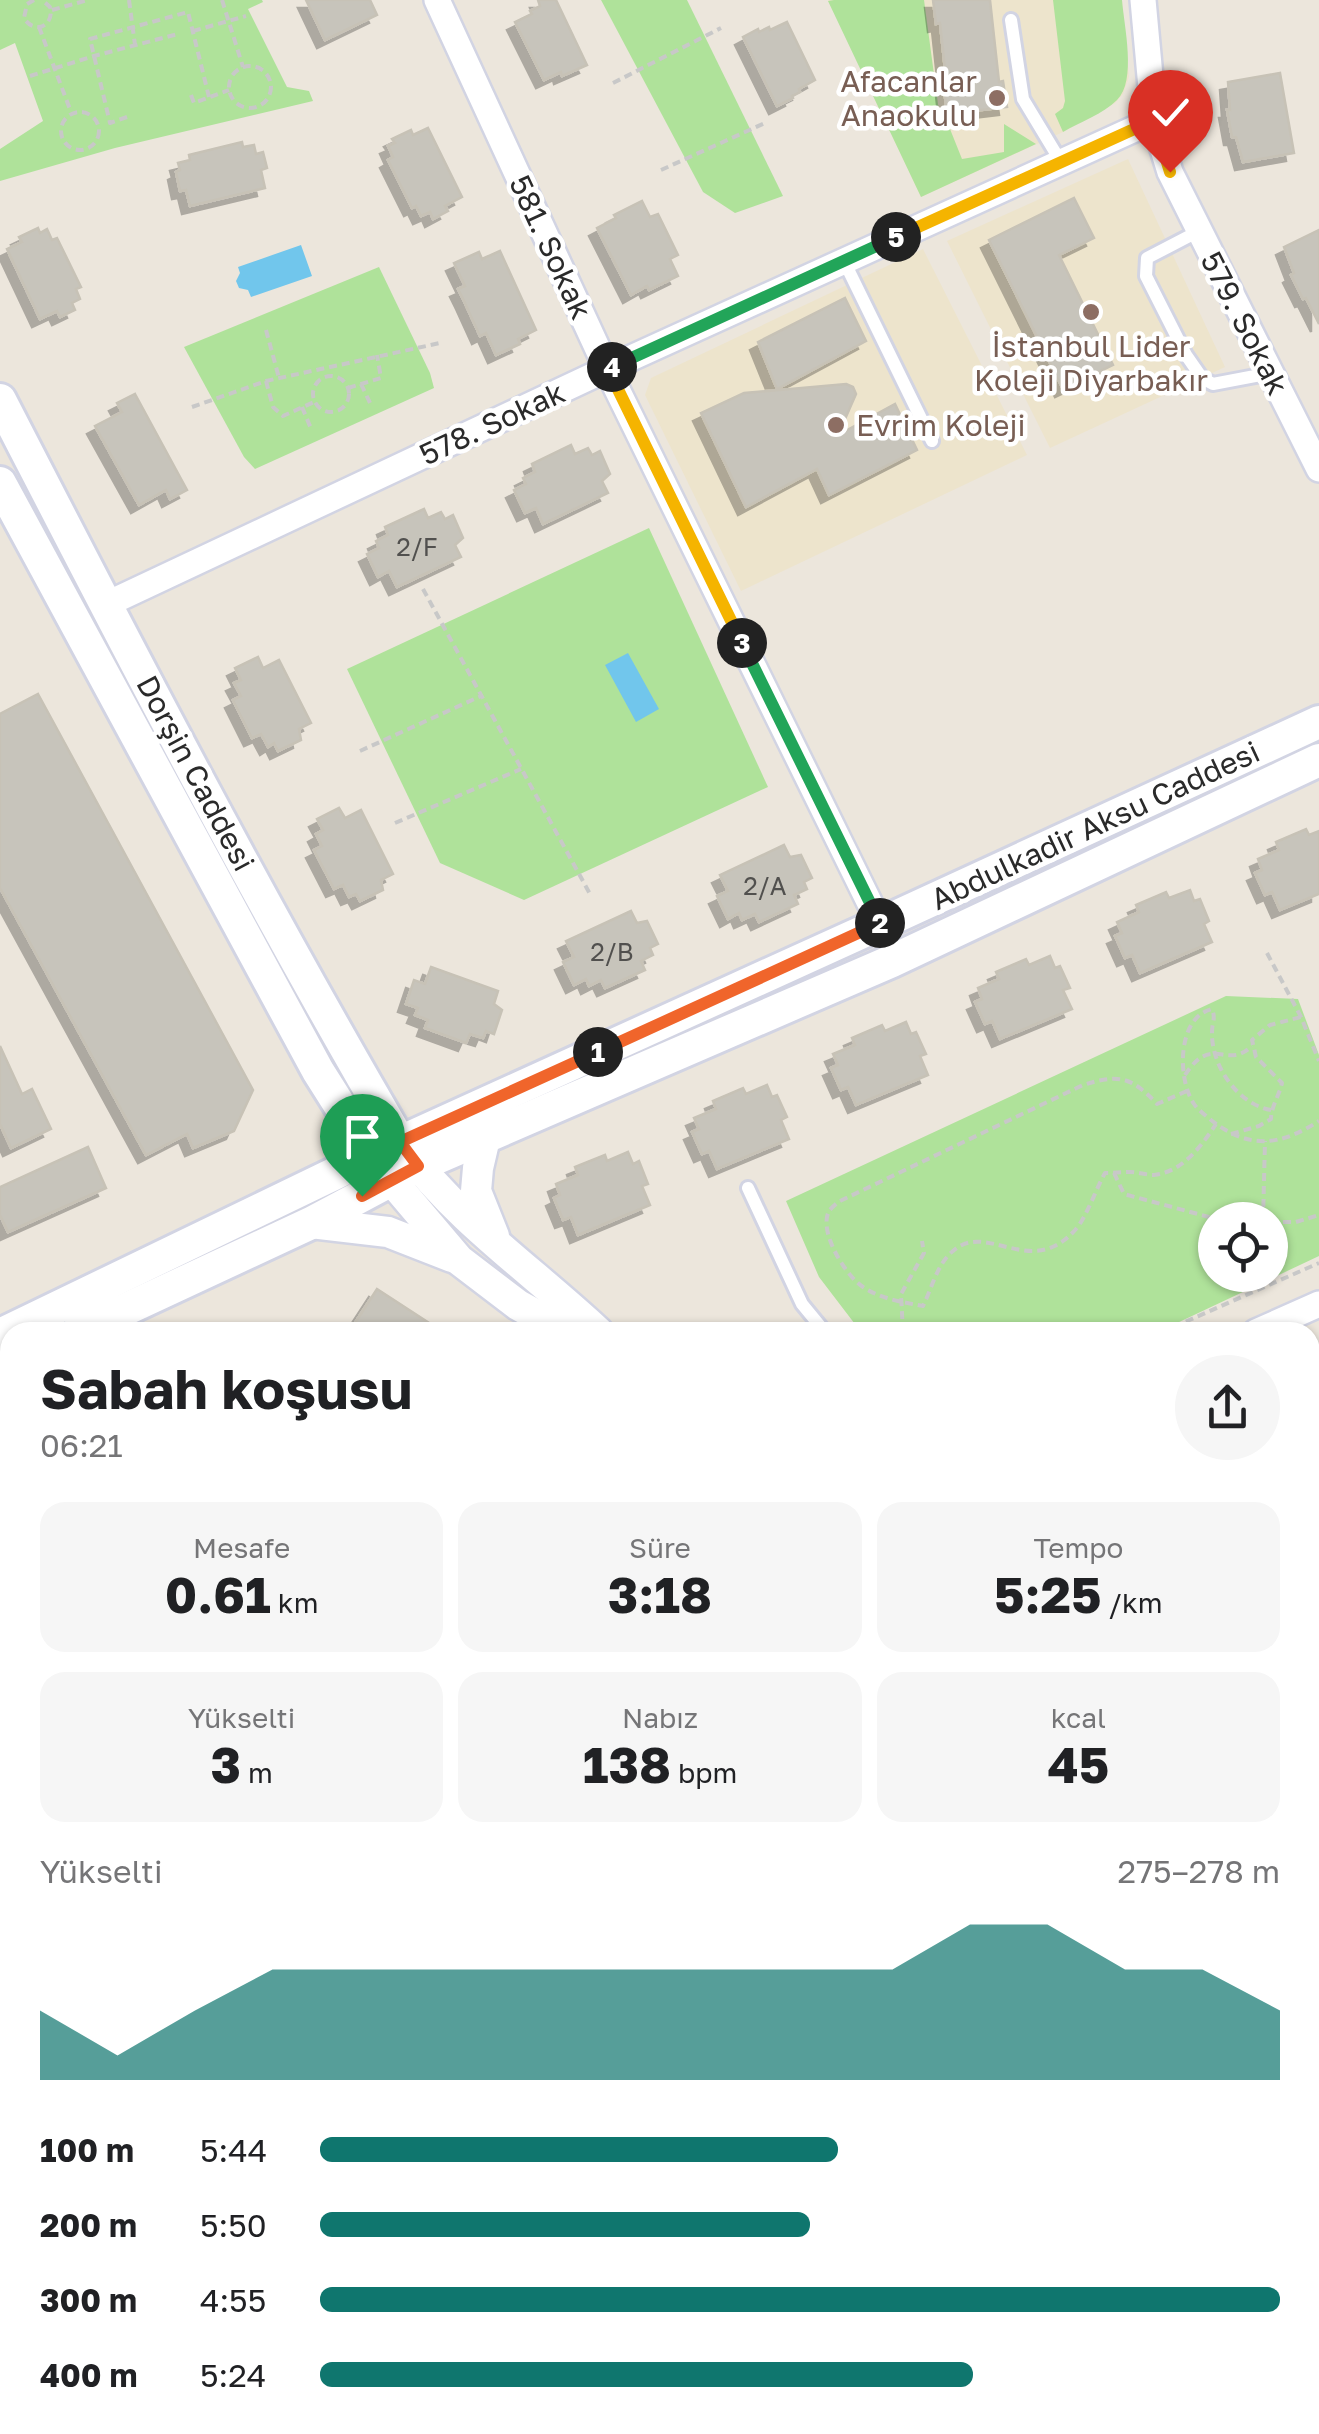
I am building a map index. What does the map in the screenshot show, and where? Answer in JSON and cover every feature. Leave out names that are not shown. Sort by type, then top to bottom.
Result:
[{"type":"main road","name":"Dorşin Caddesi","points":[[0,400],[312,988],[395,1161]]},
{"type":"main road","name":"Dorşin Caddesi","points":[[0,483],[318,1071],[395,1161]]},
{"type":"main road","name":"Abdulkadir Aksu Caddesi","points":[[99,1322],[311,1224],[395,1161],[880,924],[1319,722]]},
{"type":"main road","name":"Abdulkadir Aksu Caddesi","points":[[25,1322],[323,1180],[486,1138],[892,961],[1319,760]]},
{"type":"street","name":"581. Sokak","points":[[437,0],[608,369],[880,924]]},
{"type":"street","name":"579. Sokak","points":[[1144,0],[1154,120],[1170,172],[1319,470]]},
{"type":"street","name":"578. Sokak","points":[[106,604],[1154,120]]},
{"type":"street","points":[[486,1138],[476,1190],[499,1248]]},
{"type":"street","points":[[395,1161],[586,1322]]},
{"type":"street","points":[[395,1161],[459,1260]]},
{"type":"street","points":[[311,1224],[388,1232],[459,1260],[518,1305],[548,1322]]},
{"type":"street","points":[[1278,1322],[1319,1304]]},
{"type":"lane","points":[[1011,20],[1023,100],[1061,162]]},
{"type":"lane","points":[[1199,231],[1147,258],[1146,276],[1178,340],[1202,378],[1213,384],[1271,373]]},
{"type":"lane","points":[[844,261],[932,441]]},
{"type":"lane","points":[[748,1188],[802,1304],[816,1322]]},
{"type":"path","points":[[34,0],[27,4],[24,18],[39,27],[50,20],[52,10],[42,0]]},
{"type":"path","points":[[52,10],[88,0]]},
{"type":"path","points":[[129,0],[135,45]]},
{"type":"path","points":[[222,0],[242,68]]},
{"type":"path","points":[[110,124],[90,38],[188,12],[209,97]]},
{"type":"path","points":[[193,30],[246,16]]},
{"type":"path","points":[[39,27],[71,112]]},
{"type":"path","points":[[614,83],[721,28]]},
{"type":"path","points":[[30,76],[178,34]]},
{"type":"path","points":[[256,67],[270,81],[270,94],[262,105],[248,108],[236,102],[230,90],[232,76],[242,68],[256,67]]},
{"type":"path","points":[[191,94],[194,102],[230,90]]},
{"type":"path","points":[[78,111],[90,114],[98,127],[95,142],[84,149],[72,148],[61,134],[63,121],[78,111]]},
{"type":"path","points":[[98,127],[127,117]]},
{"type":"path","points":[[661,170],[765,124]]},
{"type":"path","points":[[266,330],[279,378]]},
{"type":"path","points":[[192,406],[266,381],[440,342]]},
{"type":"path","points":[[348,388],[381,378],[377,355]]},
{"type":"path","points":[[323,368],[326,378]]},
{"type":"path","points":[[326,378],[340,379],[348,388],[349,398],[338,411],[326,411],[315,402],[315,386],[326,378]]},
{"type":"path","points":[[266,381],[273,407],[283,416],[315,402]]},
{"type":"path","points":[[362,384],[371,405]]},
{"type":"path","points":[[302,408],[312,431]]},
{"type":"path","points":[[424,589],[590,894]]},
{"type":"path","points":[[360,751],[481,696]]},
{"type":"path","points":[[395,824],[521,769]]},
{"type":"path","points":[[1266,952],[1301,1017],[1319,1061]]},
{"type":"path","points":[[1271,1110],[1252,1103],[1226,1078],[1214,1054],[1212,1029],[1216,1019],[1212,1008],[1206,1010],[1184,1037],[1185,1075],[1194,1106],[1231,1134],[1257,1142],[1296,1136],[1319,1122]]},
{"type":"path","points":[[1231,1134],[1260,1126],[1271,1118],[1279,1098],[1282,1083],[1256,1057],[1252,1040],[1270,1025],[1301,1017]]},
{"type":"path","points":[[1185,1075],[1196,1058],[1240,1055],[1253,1045]]},
{"type":"path","points":[[1188,1090],[1157,1104],[1136,1084],[1122,1077],[1083,1086],[840,1201],[829,1210],[826,1224],[832,1246],[844,1269],[860,1285],[881,1297],[923,1306],[942,1262],[955,1248],[968,1242],[988,1242],[1030,1252],[1047,1250],[1078,1227],[1105,1173],[1152,1175],[1169,1171],[1201,1146],[1216,1124]]},
{"type":"path","points":[[1265,1141],[1267,1202]]},
{"type":"path","points":[[1114,1173],[1124,1194],[1198,1214]]},
{"type":"path","points":[[1288,1222],[1319,1214]]},
{"type":"path","points":[[902,1322],[901,1294],[924,1253],[922,1241]]},
{"type":"path","points":[[1184,1322],[1319,1262]]},
{"type":"shaded area","name":"Afacanlar Anaokulu","points":[[828,0],[1122,0],[1129,77],[1115,103],[1063,132],[921,197]]},
{"type":"shaded area","name":"İstanbul Lider Koleji Diyarbakır","points":[[1128,159],[1225,367],[1050,448],[947,241]]},
{"type":"shaded area","name":"Evrim Koleji","points":[[923,249],[1027,455],[741,591],[645,395],[651,378]]},
{"type":"green space","points":[[0,0],[262,0],[248,9],[287,87],[309,91],[313,101],[115,148],[0,181],[0,149],[43,121],[15,43],[0,50]]},
{"type":"green space","points":[[601,0],[687,0],[783,196],[735,213],[703,192]]},
{"type":"green space","points":[[924,0],[940,119],[948,124],[962,159],[1004,152],[1004,124],[1036,144],[921,197],[828,1]]},
{"type":"green space","points":[[1053,0],[1122,0],[1128,53],[1126,80],[1117,100],[1063,132],[1055,114],[1065,101]]},
{"type":"green space","points":[[379,267],[434,388],[255,469],[244,457],[184,347]]},
{"type":"green space","points":[[649,528],[768,787],[524,900],[440,863],[347,669]]},
{"type":"green space","points":[[1226,996],[1298,999],[1319,1055],[1319,1256],[1288,1271],[1288,1202],[1198,1202],[1198,1292],[1243,1292],[1179,1322],[853,1322],[819,1277],[786,1201]]},
{"type":"water","points":[[301,245],[312,276],[251,297],[248,290],[239,288],[238,267]]},
{"type":"water","points":[[628,653],[659,709],[636,722],[605,665]]},
{"type":"building","points":[[306,0],[370,0],[377,15],[325,40]]},
{"type":"building","points":[[538,0],[556,0],[587,65],[544,80],[515,22],[532,14],[530,11],[540,6]]},
{"type":"building","points":[[933,0],[990,0],[999,82],[1003,81],[1007,107],[947,114],[940,23],[936,24]]},
{"type":"building","points":[[787,22],[815,80],[777,106],[743,37]]},
{"type":"building","points":[[1280,73],[1294,153],[1243,162],[1236,137],[1232,137],[1227,110],[1228,82]]},
{"type":"building","points":[[428,128],[462,197],[445,206],[448,211],[433,219],[430,212],[421,216],[416,206],[412,208],[388,160],[393,157],[388,146],[395,143],[392,139],[411,130],[413,135]]},
{"type":"building","points":[[242,142],[243,147],[254,145],[256,154],[263,152],[267,168],[261,170],[265,188],[190,206],[186,190],[180,191],[178,163],[190,160],[189,155]]},
{"type":"building","points":[[1074,198],[1094,238],[1059,255],[1113,365],[1063,389],[989,240]]},
{"type":"building","points":[[642,201],[650,217],[658,214],[678,255],[670,259],[678,276],[631,295],[597,228]]},
{"type":"building","points":[[38,228],[40,233],[47,229],[52,240],[57,238],[81,287],[76,289],[80,299],[72,303],[75,310],[60,317],[57,311],[40,319],[7,249],[22,242],[19,237]]},
{"type":"building","points":[[1319,230],[1319,324],[1291,275],[1294,273],[1284,247]]},
{"type":"building","points":[[500,251],[536,330],[518,339],[520,344],[496,355],[486,333],[480,336],[458,289],[465,286],[454,263],[479,252],[482,259]]},
{"type":"building","points":[[845,298],[866,341],[777,389],[758,342]]},
{"type":"building","points":[[846,384],[856,394],[838,435],[895,404],[917,450],[829,495],[817,469],[746,507],[701,413],[744,393]]},
{"type":"building","points":[[135,394],[187,490],[170,499],[166,490],[139,505],[95,426],[122,412],[117,403]]},
{"type":"building","points":[[571,445],[575,454],[588,448],[592,455],[600,451],[610,474],[602,481],[608,493],[543,524],[536,508],[525,513],[514,490],[526,484],[523,478],[535,472],[532,464]]},
{"type":"building","points":[[424,509],[428,518],[441,512],[445,519],[453,515],[463,538],[455,545],[461,557],[397,587],[389,571],[378,577],[367,554],[379,548],[376,541],[388,535],[385,527]]},
{"type":"building","points":[[258,657],[263,668],[279,660],[311,723],[299,729],[301,740],[278,751],[274,743],[268,747],[261,734],[252,738],[233,700],[241,696],[234,683],[241,680],[235,668]]},
{"type":"building","points":[[38,694],[253,1090],[234,1131],[193,1148],[187,1134],[146,1155],[0,888],[0,714]]},
{"type":"building","points":[[339,808],[345,818],[361,810],[393,874],[381,880],[383,890],[360,901],[356,894],[349,897],[343,885],[334,889],[314,850],[322,846],[316,834],[323,830],[317,819]]},
{"type":"building","points":[[1306,829],[1309,835],[1319,831],[1319,894],[1280,910],[1272,892],[1265,895],[1255,873],[1262,870],[1258,859],[1279,850],[1276,842]]},
{"type":"building","points":[[784,845],[790,857],[801,855],[812,878],[804,882],[807,889],[794,895],[798,904],[759,922],[755,914],[742,920],[739,913],[728,919],[717,896],[728,891],[720,875]]},
{"type":"building","points":[[1190,890],[1194,901],[1200,899],[1212,942],[1140,973],[1132,955],[1125,958],[1115,936],[1122,933],[1117,922],[1139,912],[1136,905],[1166,892],[1169,898]]},
{"type":"building","points":[[631,911],[637,923],[647,921],[658,944],[650,948],[653,955],[641,961],[645,970],[605,988],[601,980],[589,986],[586,979],[574,985],[563,962],[574,957],[566,941]]},
{"type":"building","points":[[1050,956],[1055,968],[1060,966],[1070,988],[1063,990],[1072,1009],[1000,1039],[992,1021],[985,1024],[975,1002],[982,999],[978,988],[999,979],[996,972],[1026,959],[1029,965]]},
{"type":"building","points":[[431,967],[498,991],[494,1004],[502,1010],[494,1034],[486,1031],[483,1038],[470,1034],[466,1043],[425,1028],[428,1020],[415,1015],[418,1008],[406,1004],[414,980],[425,984]]},
{"type":"building","points":[[906,1022],[911,1034],[916,1032],[926,1054],[920,1056],[928,1075],[856,1105],[848,1087],[841,1090],[831,1068],[838,1065],[833,1054],[855,1045],[852,1038],[882,1025],[885,1031]]},
{"type":"building","points":[[0,1046],[22,1094],[32,1089],[51,1129],[11,1148],[0,1124]]},
{"type":"building","points":[[767,1085],[772,1097],[777,1095],[787,1117],[781,1120],[789,1139],[717,1169],[709,1151],[702,1154],[692,1132],[699,1129],[694,1118],[716,1109],[713,1101],[743,1088],[746,1094]]},
{"type":"building","points":[[88,1147],[106,1188],[8,1232],[0,1215],[0,1187]]},
{"type":"building","points":[[628,1152],[633,1164],[639,1161],[648,1184],[642,1186],[650,1205],[578,1235],[571,1217],[563,1220],[554,1198],[560,1195],[556,1184],[578,1175],[575,1167],[605,1155],[607,1161]]},
{"type":"building","points":[[377,1289],[428,1322],[356,1322]]},
{"type":"place","name":"Afacanlar Anaokulu","points":[[997,98]]},
{"type":"place","name":"İstanbul Lider Koleji Diyarbakır","points":[[1091,312]]},
{"type":"place","name":"Evrim Koleji","points":[[836,425]]},
{"type":"route","points":[[362,1196],[418,1166],[400,1142],[880,924],[608,369],[1154,120],[1170,172]]}]
